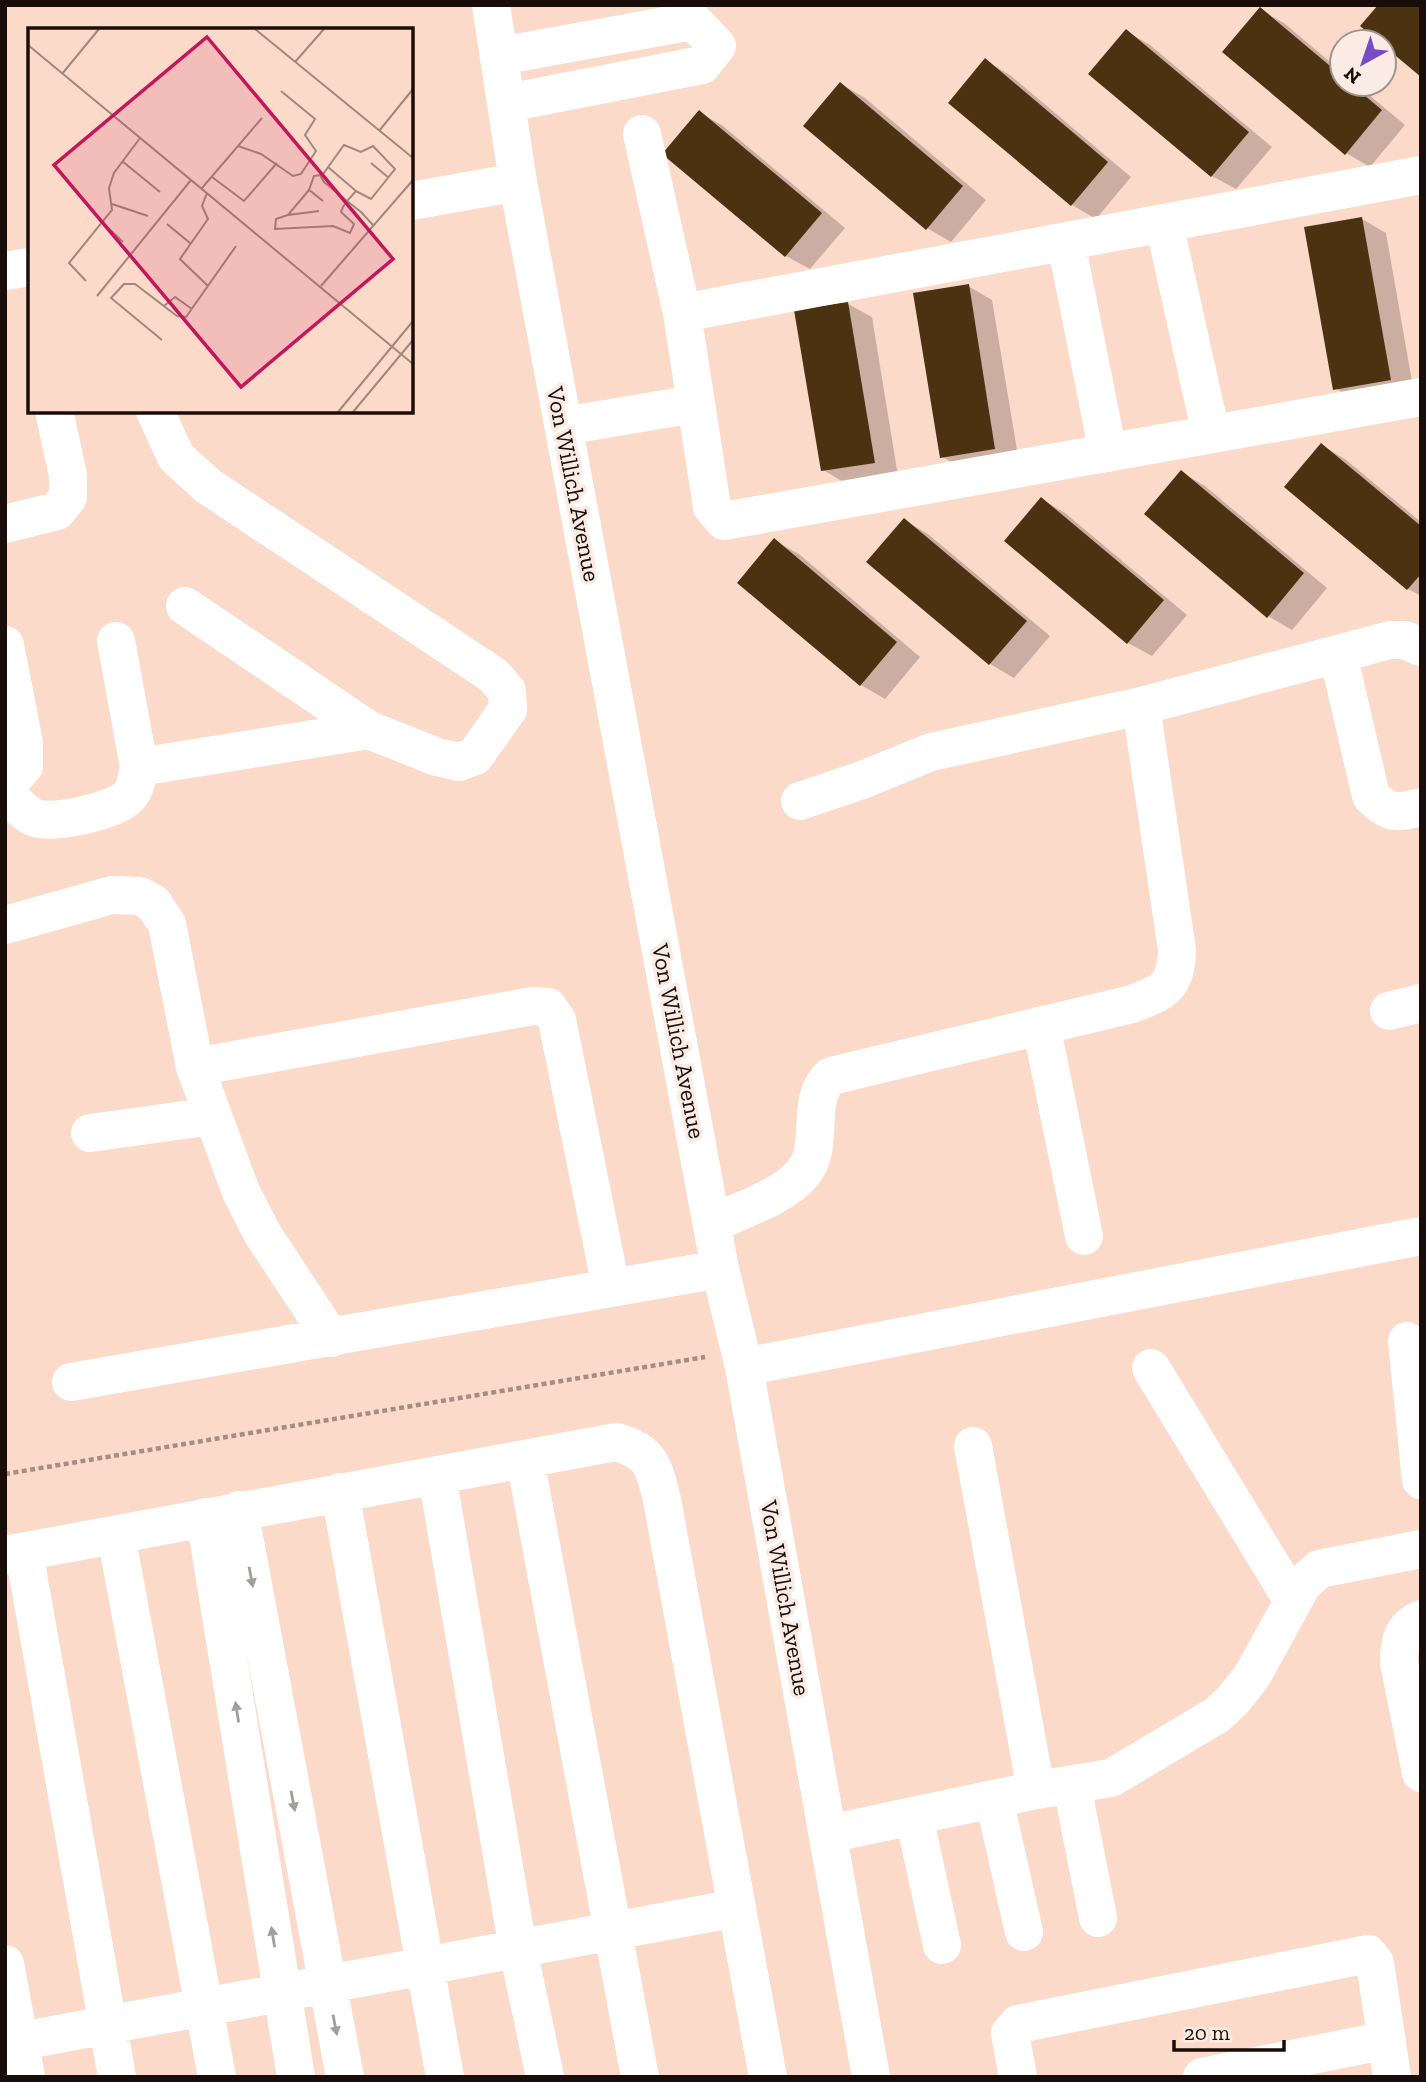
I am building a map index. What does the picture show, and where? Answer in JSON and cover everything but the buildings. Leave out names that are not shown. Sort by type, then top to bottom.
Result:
[{"type":"street","name":"Von Willich Avenue","points":[[491,5],[518,182],[720,1269],[742,1359],[871,2077]]},
{"type":"street","points":[[500,56],[693,21],[717,46],[702,65],[507,103]]},
{"type":"street","points":[[642,134],[682,313],[712,507],[724,521],[1421,397]]},
{"type":"street","points":[[682,313],[1421,176]]},
{"type":"street","points":[[413,201],[518,182]]},
{"type":"street","points":[[1164,223],[1211,434]]},
{"type":"street","points":[[1066,242],[1108,453]]},
{"type":"street","points":[[5,271],[28,267]]},
{"type":"street","points":[[564,426],[694,404]]},
{"type":"street","points":[[5,524],[57,511],[68,497],[68,475],[54,413]]},
{"type":"street","points":[[156,413],[176,457],[208,486],[493,675],[507,691],[508,709],[475,756],[459,762],[437,758],[369,730],[186,606]]},
{"type":"street","points":[[800,801],[862,780],[931,751],[1141,706],[1390,640],[1405,640],[1421,647]]},
{"type":"street","points":[[5,645],[24,743],[24,766],[5,789],[33,818],[50,822],[115,806],[129,796],[136,783],[139,767],[116,641]]},
{"type":"street","points":[[1338,654],[1371,796],[1384,809],[1399,812],[1421,807]]},
{"type":"street","points":[[713,1223],[784,1188],[803,1173],[812,1152],[819,1090],[831,1076],[1132,1004],[1160,992],[1175,975],[1177,950],[1141,706]]},
{"type":"street","points":[[139,767],[369,730]]},
{"type":"street","points":[[5,925],[112,895],[140,896],[153,903],[167,924],[195,1067],[241,1192],[262,1233],[331,1338]]},
{"type":"street","points":[[195,1067],[469,1016],[533,1006],[548,1007],[557,1020],[611,1287]]},
{"type":"street","points":[[1041,1025],[1084,1236]]},
{"type":"street","points":[[90,1133],[213,1116]]},
{"type":"street","points":[[742,1359],[1421,1236]]},
{"type":"street","points":[[71,1382],[720,1269]]},
{"type":"street","points":[[1407,1341],[1421,1480]]},
{"type":"street","points":[[1150,1368],[1293,1601]]},
{"type":"street","points":[[117,2077],[15,1553],[615,1442],[643,1453],[655,1469],[768,2077]]},
{"type":"street","points":[[973,1446],[1054,1788],[1098,1918]]},
{"type":"street","points":[[525,1459],[640,2077]]},
{"type":"street","points":[[437,1475],[518,1949],[545,2077]]},
{"type":"street","points":[[340,1492],[445,2077]]},
{"type":"street","points":[[222,1514],[345,2077]]},
{"type":"street","points":[[222,1514],[296,2077]]},
{"type":"street","points":[[116,1535],[202,2008],[217,2077]]},
{"type":"street","points":[[828,1834],[994,1799],[1111,1778],[1216,1715],[1252,1676],[1302,1585],[1319,1569],[1421,1549]]},
{"type":"street","points":[[1421,1619],[1403,1632],[1399,1647],[1399,1663],[1421,1773]]},
{"type":"street","points":[[994,1799],[1024,1932]]},
{"type":"street","points":[[914,1816],[942,1945]]},
{"type":"street","points":[[5,1965],[17,2054],[107,2025],[737,1908]]},
{"type":"street","points":[[1018,2077],[1010,2033],[1018,2024],[1368,1954],[1375,1963],[1389,2059],[1202,2077]]},
{"type":"path","points":[[5,1474],[742,1359]]}]
